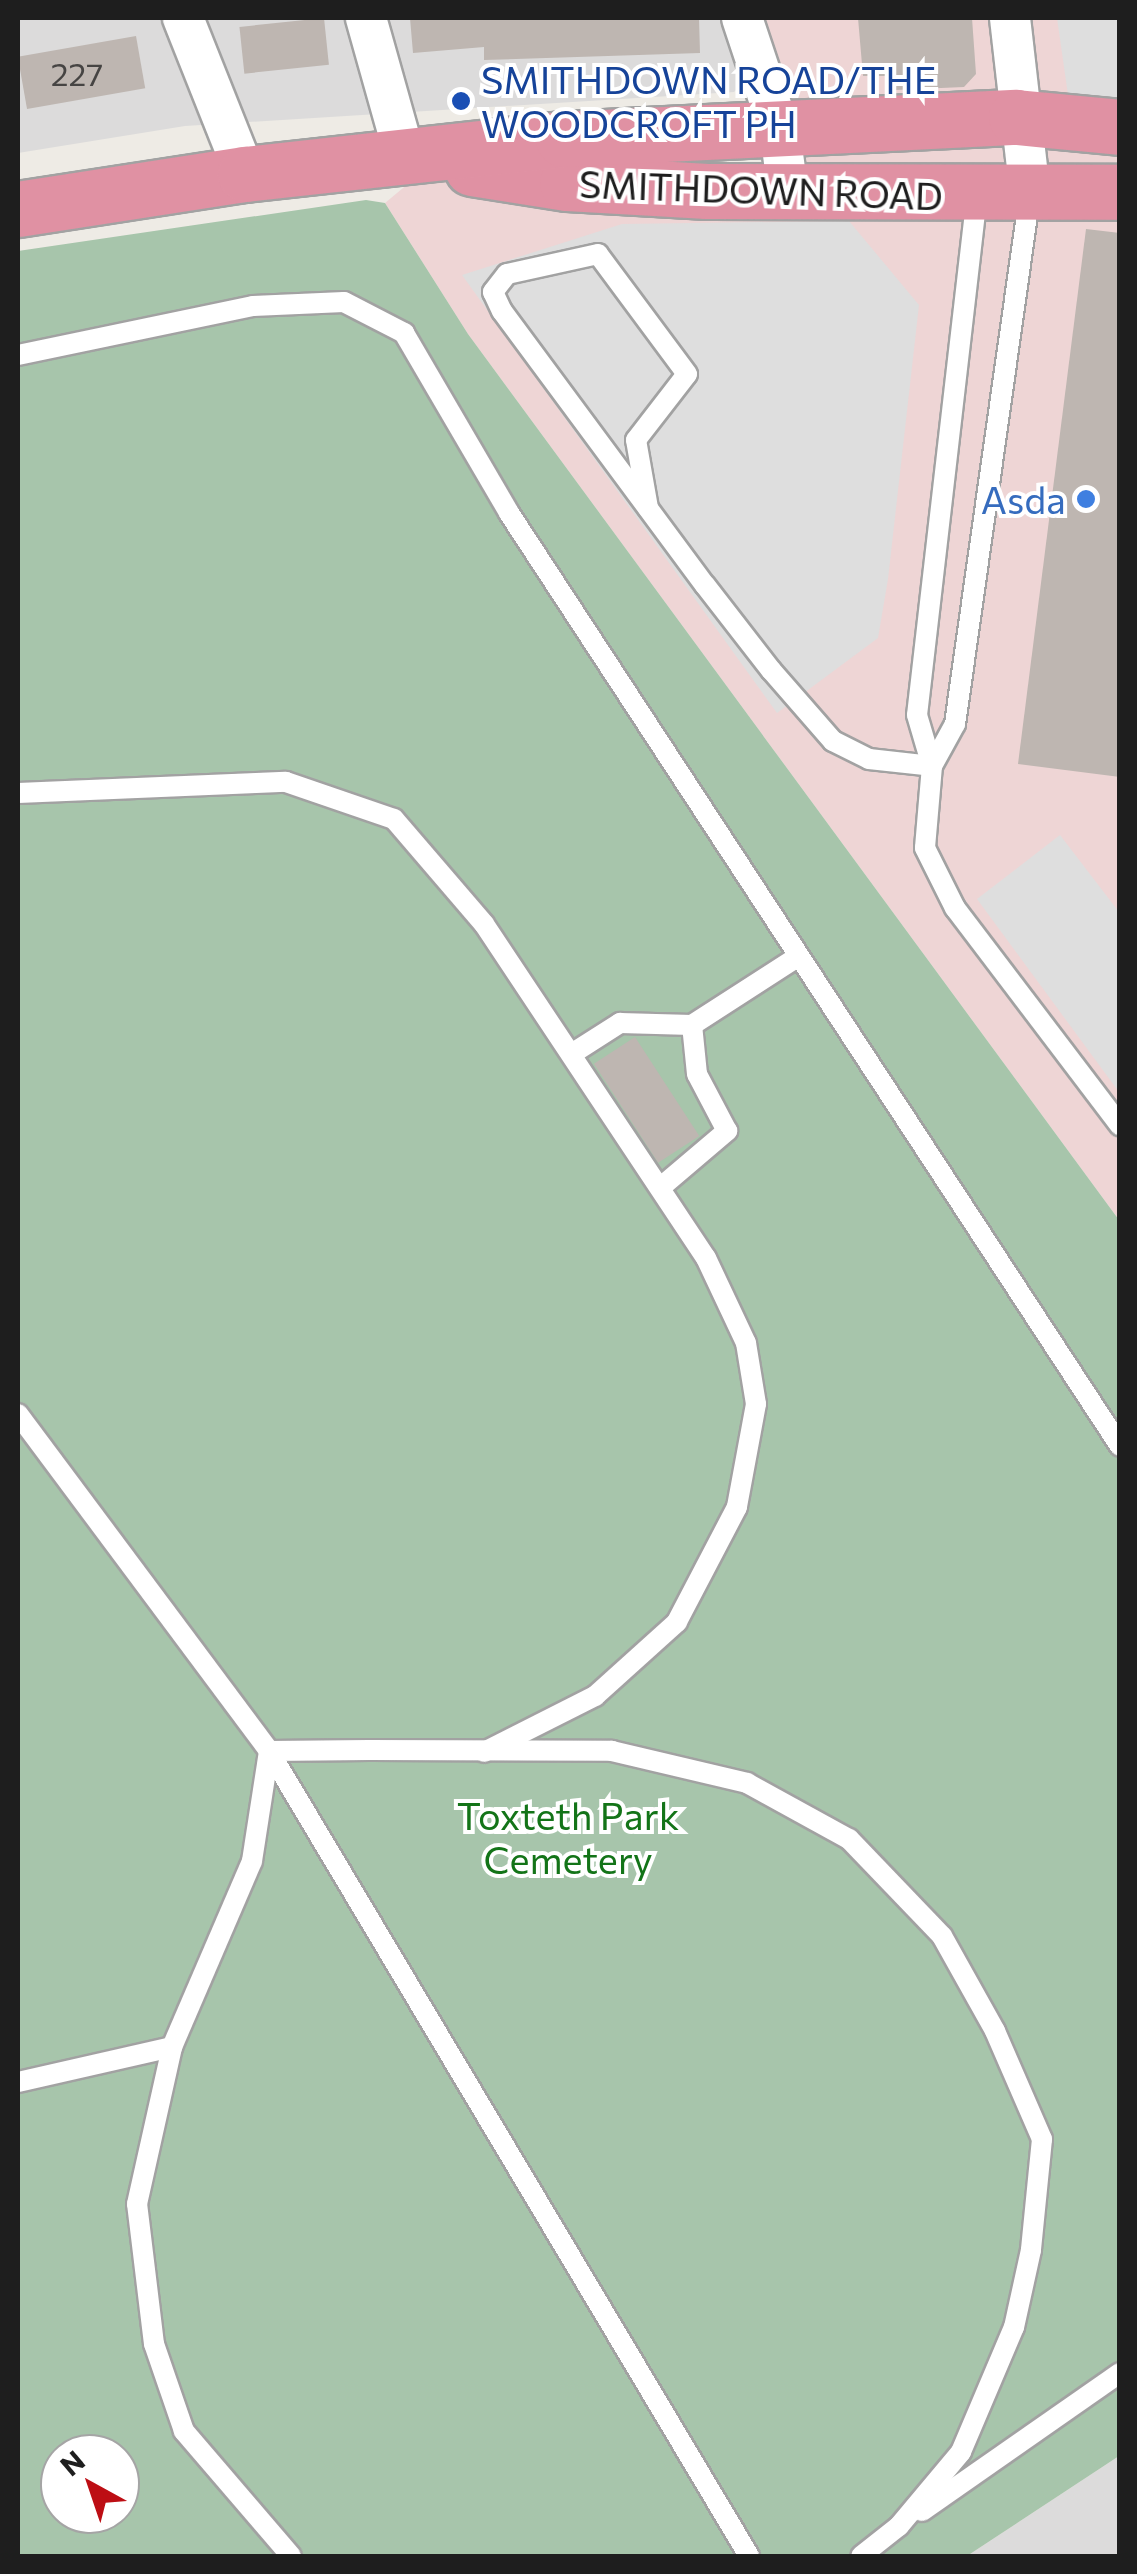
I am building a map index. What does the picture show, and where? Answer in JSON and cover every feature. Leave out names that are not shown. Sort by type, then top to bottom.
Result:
[{"type":"highway","name":"SMITHDOWN ROAD","points":[[18,209],[245,174],[563,139],[780,132],[1016,117],[1120,127]]},
{"type":"highway","name":"SMITHDOWN ROAD","points":[[405,156],[567,183],[788,192],[1120,192]]},
{"type":"street","points":[[183,18],[245,174]]},
{"type":"street","points":[[366,18],[405,156]]},
{"type":"street","points":[[742,18],[780,132],[788,192]]},
{"type":"street","points":[[1010,18],[1016,117],[1030,194]]},
{"type":"street","points":[[976,195],[1016,117]]},
{"type":"lane","points":[[932,766],[955,724],[1030,194]]},
{"type":"lane","points":[[976,195],[916,715],[932,766],[925,848],[956,908],[1120,1125]]},
{"type":"lane","points":[[648,508],[636,440],[687,374],[598,254],[506,274],[493,292],[502,311],[648,508],[833,741],[869,758],[932,766]]},
{"type":"lane","points":[[18,355],[253,306],[344,302],[404,333],[508,513],[1120,1446]]},
{"type":"lane","points":[[18,793],[286,782],[394,819],[484,924],[572,1053],[661,1187],[746,1344],[756,1404],[738,1507],[677,1622],[595,1696],[484,1753]]},
{"type":"lane","points":[[572,1053],[620,1023],[692,1025],[799,956]]},
{"type":"lane","points":[[661,1187],[726,1131],[697,1074],[692,1025]]},
{"type":"lane","points":[[18,1414],[268,1750],[749,2556]]},
{"type":"lane","points":[[268,1750],[612,1751],[747,1783],[849,1839],[942,1936],[995,2031],[1042,2139],[1031,2250],[1014,2327],[961,2452],[900,2526]]},
{"type":"lane","points":[[268,1750],[252,1861],[172,2047],[137,2204],[154,2344],[184,2431],[291,2556]]},
{"type":"lane","points":[[18,2082],[172,2047]]},
{"type":"lane","points":[[860,2556],[1120,2372]]},
{"type":"shaded area","points":[[18,18],[723,18],[742,84],[734,92],[185,126],[18,153]]},
{"type":"shaded area","points":[[758,18],[1119,18],[1119,1220],[468,334],[385,203],[415,178],[783,196]]},
{"type":"shaded area","points":[[1057,18],[1119,18],[1119,104],[1068,95]]},
{"type":"shaded area","points":[[849,221],[919,305],[888,579],[878,638],[777,713],[462,275],[622,224]]},
{"type":"shaded area","points":[[1060,835],[1119,912],[1119,1092],[977,899]]},
{"type":"shaded area","points":[[1119,2456],[1119,2556],[967,2556]]},
{"type":"green space","name":"Toxteth Park Cemetery","points":[[366,200],[385,203],[468,334],[1119,1220],[1119,2456],[967,2556],[18,2556],[18,251]]},
{"type":"building","points":[[324,18],[329,65],[244,74],[239,27]]},
{"type":"building","points":[[410,18],[699,18],[700,53],[484,60],[484,47],[413,53]]},
{"type":"building","points":[[858,18],[972,18],[976,74],[964,87],[895,90],[894,76],[863,76]]},
{"type":"building","points":[[136,36],[145,88],[27,109],[18,57]]},
{"type":"building","name":"Asda","points":[[1086,229],[1120,233],[1120,777],[1018,764]]},
{"type":"building","points":[[635,1037],[699,1136],[658,1163],[594,1064]]},
{"type":"place","name":"SMITHDOWN ROAD/THE WOODCROFT PH","points":[[461,101]]},
{"type":"place","name":"Asda","points":[[1086,499]]}]
